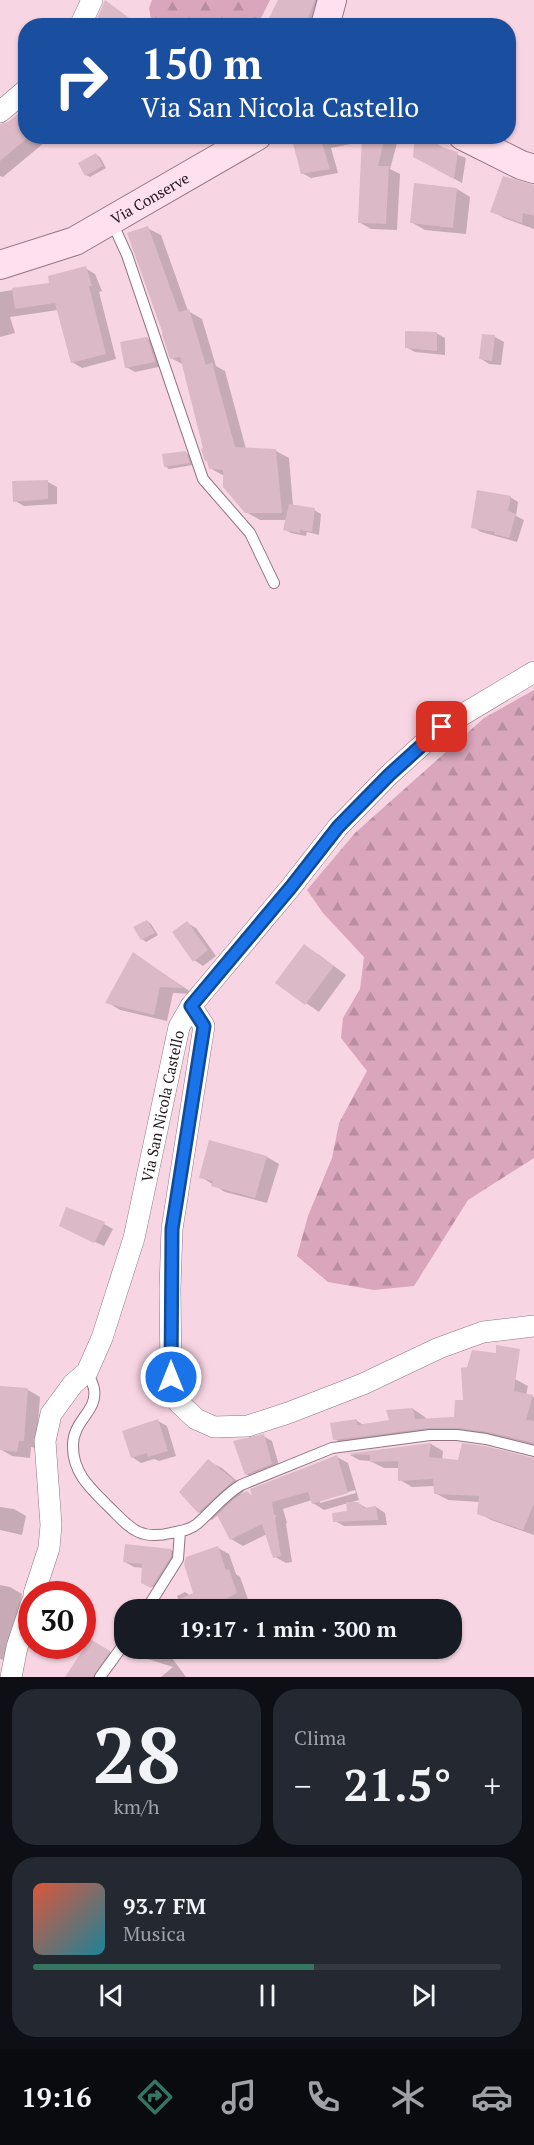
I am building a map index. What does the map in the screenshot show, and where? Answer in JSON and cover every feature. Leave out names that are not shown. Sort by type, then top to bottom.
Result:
[{"type":"street","points":[[84,18],[92,0]]},
{"type":"street","points":[[327,18],[332,0]]},
{"type":"street","points":[[0,112],[18,97]]},
{"type":"street","name":"Via Conserve","points":[[0,266],[75,241],[243,144]]},
{"type":"street","points":[[479,144],[534,169]]},
{"type":"street","name":"Via San Nicola Castello","points":[[38,1581],[49,1548],[51,1525],[45,1441],[51,1414],[73,1384],[87,1372],[102,1338],[134,1238],[179,1027],[191,1006],[338,827],[389,775],[442,727],[534,672]]},
{"type":"street","points":[[191,1006],[204,1026],[172,1229],[171,1377],[179,1403],[196,1419],[214,1427],[248,1426],[363,1384],[439,1348],[483,1332],[534,1326]]},
{"type":"street","points":[[11,1677],[18,1644]]},
{"type":"lane","points":[[111,220],[130,266],[203,479],[250,533],[274,583]]},
{"type":"lane","points":[[87,1372],[94,1389],[93,1405],[77,1425],[72,1444],[74,1463],[78,1472],[133,1530],[142,1535],[156,1537],[180,1532],[196,1525],[232,1490],[332,1448],[457,1435],[486,1439],[534,1451]]},
{"type":"lane","points":[[153,1599],[178,1559],[180,1532]]},
{"type":"lane","points":[[100,1677],[114,1658]]},
{"type":"green space","points":[[152,0],[270,0],[261,18],[151,18],[149,8]]},
{"type":"green space","points":[[534,690],[534,1158],[468,1200],[414,1286],[374,1290],[328,1282],[297,1256],[308,1216],[332,1158],[339,1123],[367,1071],[341,1038],[343,1018],[360,989],[364,957],[323,913],[307,890],[355,833],[484,718]]},
{"type":"building","points":[[105,0],[129,18],[97,18]]},
{"type":"building","points":[[278,0],[315,0],[308,18],[269,18]]},
{"type":"building","points":[[18,114],[18,144],[20,144],[0,161],[0,124],[8,122]]},
{"type":"building","points":[[293,144],[322,144],[330,169],[301,174]]},
{"type":"building","points":[[362,144],[383,144],[378,166],[389,166],[386,224],[358,223]]},
{"type":"building","points":[[414,144],[438,144],[458,152],[454,179],[413,157]]},
{"type":"building","points":[[96,153],[103,166],[85,176],[78,163]]},
{"type":"building","points":[[503,176],[534,185],[534,216],[523,213],[522,223],[490,212]]},
{"type":"building","points":[[414,183],[457,188],[453,228],[410,223]]},
{"type":"building","points":[[148,226],[179,312],[189,309],[206,365],[212,362],[235,447],[276,449],[282,513],[245,513],[223,487],[223,470],[209,469],[205,461],[180,357],[170,359],[127,233]]},
{"type":"building","points":[[86,266],[106,354],[71,363],[55,303],[15,309],[12,288],[49,283],[48,276]]},
{"type":"building","points":[[405,331],[437,332],[437,351],[405,348]]},
{"type":"building","points":[[482,334],[495,335],[492,361],[479,359]]},
{"type":"building","points":[[147,337],[155,362],[125,368],[120,342]]},
{"type":"building","points":[[186,451],[190,463],[164,467],[162,454]]},
{"type":"building","points":[[48,480],[48,499],[13,502],[12,481]]},
{"type":"building","points":[[477,490],[511,496],[508,511],[516,514],[509,538],[494,534],[495,532],[471,528]]},
{"type":"building","points":[[289,504],[315,508],[312,532],[300,530],[300,533],[283,530]]},
{"type":"building","points":[[147,920],[155,933],[141,940],[133,927]]},
{"type":"building","points":[[187,921],[208,950],[193,962],[172,932]]},
{"type":"building","points":[[304,944],[334,966],[305,1005],[275,983]]},
{"type":"building","points":[[133,952],[184,988],[160,987],[154,1015],[105,1003]]},
{"type":"building","points":[[209,1140],[267,1156],[255,1198],[211,1186],[213,1181],[199,1178]]},
{"type":"building","points":[[66,1207],[105,1222],[94,1243],[59,1226]]},
{"type":"building","points":[[496,1345],[520,1349],[514,1391],[533,1395],[526,1420],[534,1421],[534,1443],[488,1432],[457,1428],[429,1428],[333,1440],[330,1423],[357,1419],[357,1425],[389,1420],[386,1410],[413,1408],[415,1419],[454,1417],[455,1400],[463,1400],[461,1368],[467,1367],[472,1350],[496,1353]]},
{"type":"building","points":[[0,1386],[28,1388],[24,1441],[19,1441],[17,1452],[0,1450]]},
{"type":"building","points":[[158,1419],[168,1451],[148,1457],[147,1453],[131,1458],[122,1431]]},
{"type":"building","points":[[264,1434],[272,1464],[245,1475],[233,1441]]},
{"type":"building","points":[[431,1443],[429,1457],[458,1460],[462,1443],[534,1458],[534,1504],[523,1530],[477,1514],[479,1496],[434,1494],[433,1479],[398,1481],[398,1461],[370,1462],[370,1455],[345,1454]]},
{"type":"building","points":[[337,1455],[348,1493],[312,1504],[308,1492],[272,1502],[274,1514],[277,1516],[275,1518],[281,1556],[273,1558],[262,1524],[230,1540],[217,1515],[234,1499],[247,1491],[252,1496],[250,1489]]},
{"type":"building","points":[[208,1459],[234,1480],[198,1513],[179,1492]]},
{"type":"building","points":[[346,1502],[358,1502],[364,1508],[376,1506],[378,1520],[333,1522],[332,1513],[347,1511]]},
{"type":"building","points":[[125,1544],[171,1549],[171,1557],[151,1588],[141,1583],[142,1564],[123,1562]]},
{"type":"building","points":[[218,1546],[237,1593],[226,1599],[180,1599],[193,1593],[184,1564],[186,1557]]},
{"type":"building","points":[[96,1643],[110,1651],[93,1677],[65,1677],[77,1659],[96,1659]]},
{"type":"route","points":[[171,1377],[172,1229],[204,1026],[191,1006],[338,827],[389,775],[442,727]]}]
